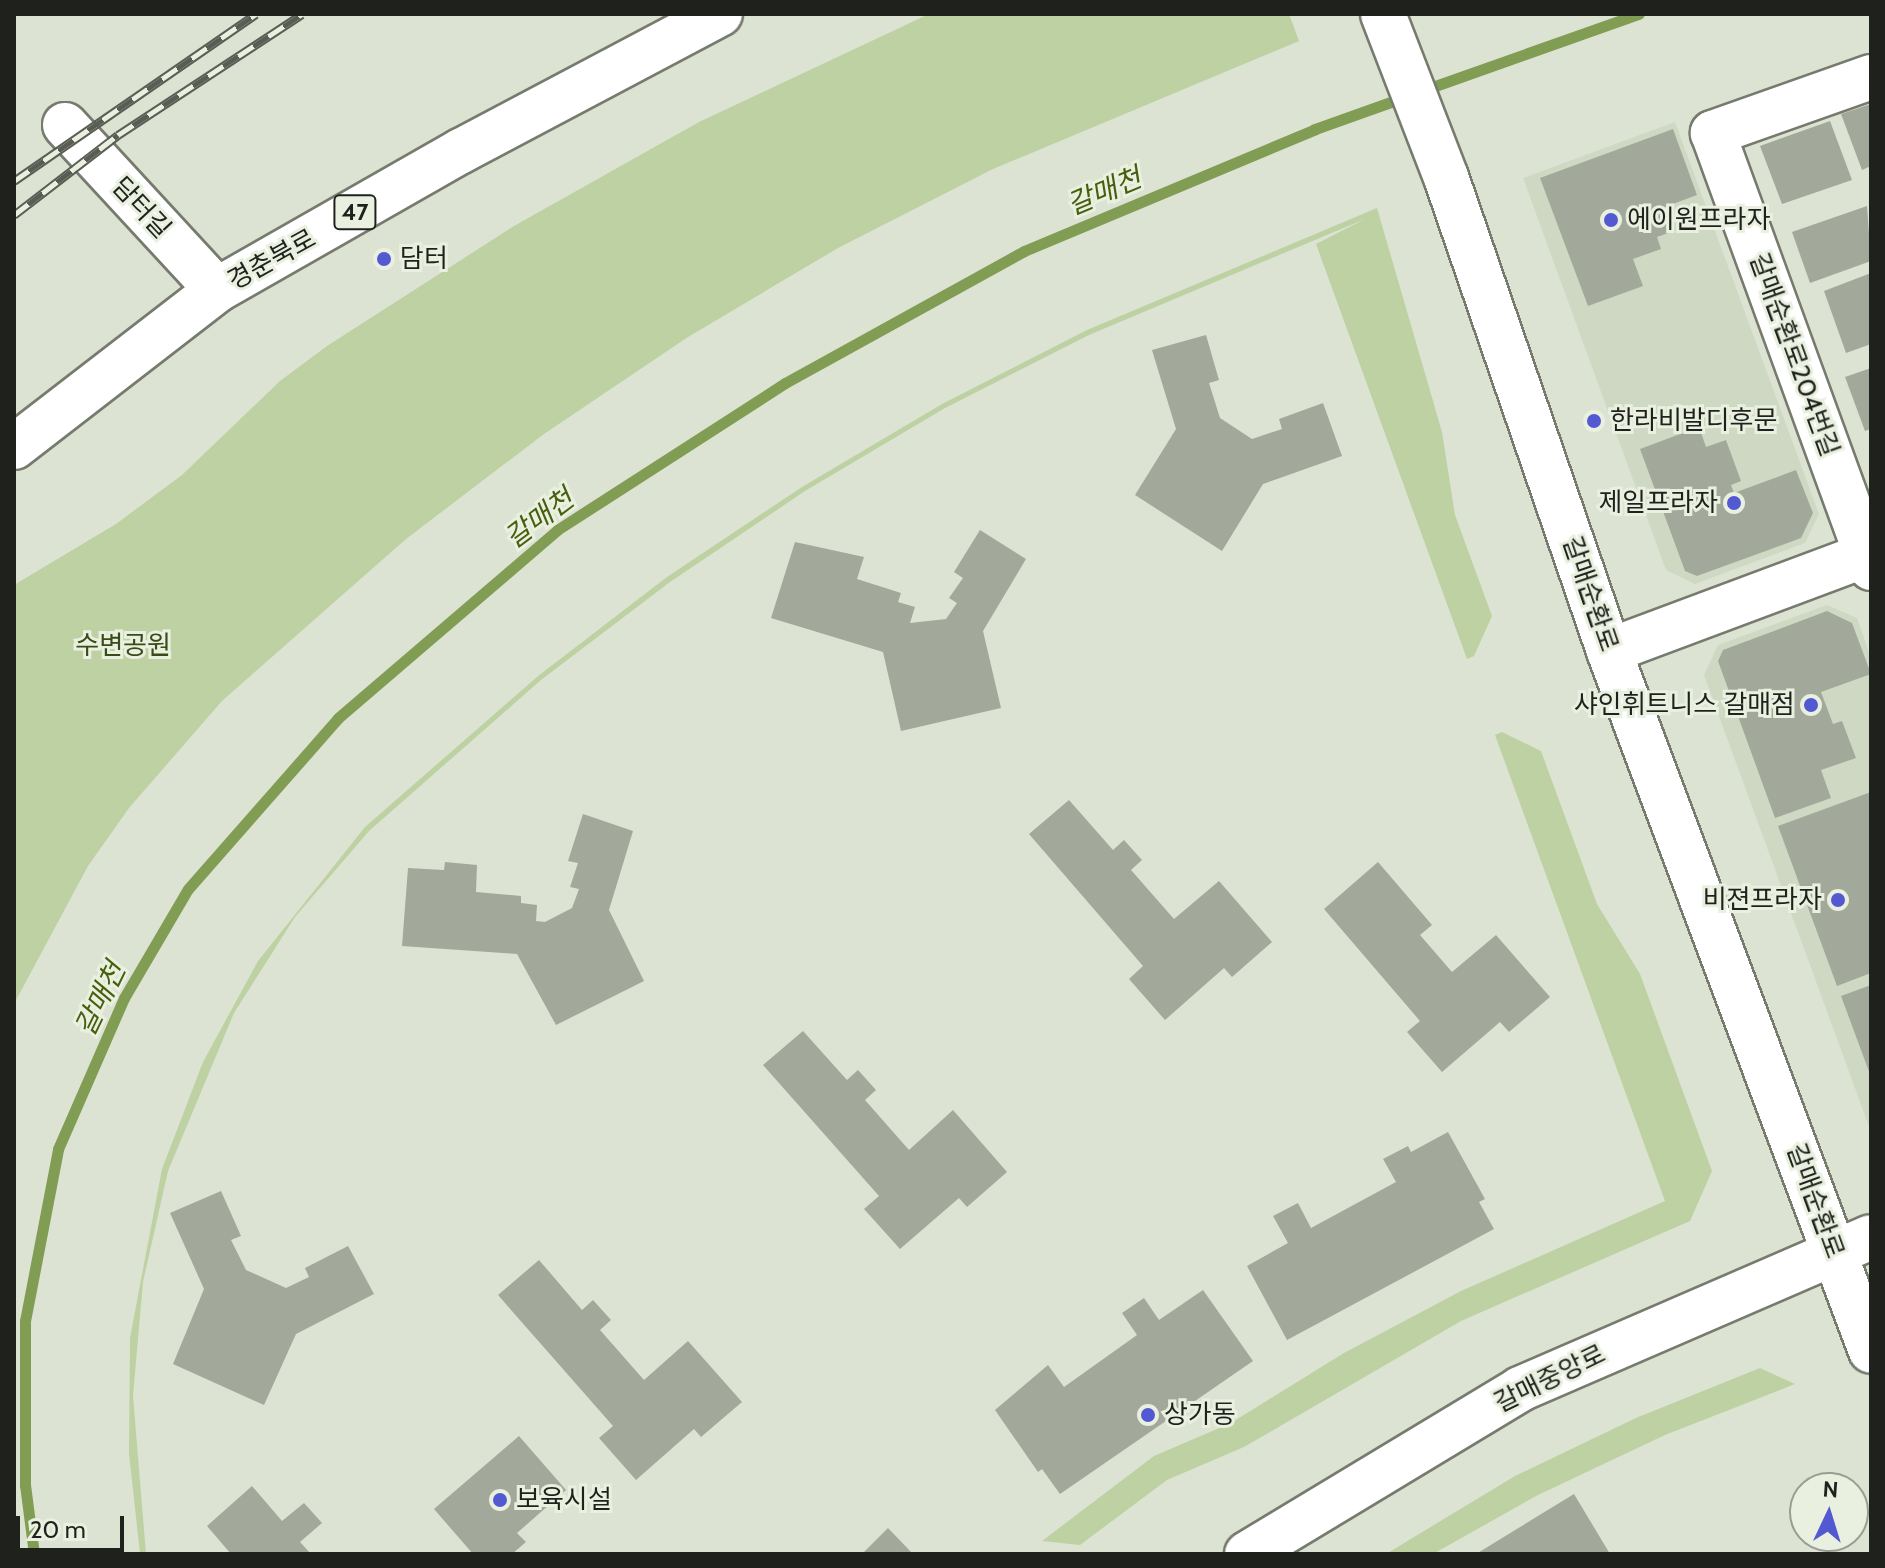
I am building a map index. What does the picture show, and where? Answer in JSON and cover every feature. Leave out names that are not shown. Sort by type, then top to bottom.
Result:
[{"type":"street","name":"경춘북로","points":[[14,447],[217,290],[475,144],[720,14]]},
{"type":"street","name":"갈매순환로","points":[[1386,22],[1446,177],[1609,651],[1852,1244],[1871,1351]]},
{"type":"street","name":"갈매순환로204번길","points":[[1609,651],[1869,559],[1713,133],[1871,77]]},
{"type":"street","name":"담터길","points":[[65,125],[217,290]]},
{"type":"street","name":"갈매중앙로","points":[[1247,1554],[1520,1389],[1852,1244]]},
{"type":"shaded area","points":[[1675,122],[1819,514],[1805,543],[1695,584],[1666,570],[1523,178]]},
{"type":"shaded area","points":[[1827,605],[1857,618],[1871,658],[1871,1132],[1704,675],[1718,645]]},
{"type":"green space","name":"수변공원","points":[[929,14],[1289,14],[1299,41],[993,169],[838,248],[688,337],[544,434],[406,539],[222,701],[129,808],[88,866],[14,1004],[14,585],[116,524],[182,475],[280,381],[327,346],[514,226],[699,122]]},
{"type":"green space","points":[[1377,208],[1442,432],[1455,515],[1492,616],[1474,656],[1467,659],[1316,244],[1365,219],[1089,335],[945,408],[805,491],[670,582],[541,680],[369,831],[295,917],[234,1013],[168,1171],[143,1282],[133,1396],[146,1554],[140,1554],[129,1453],[130,1338],[162,1169],[203,1062],[258,961],[365,827],[538,676],[667,577],[802,487],[942,404],[1087,330]]},
{"type":"green space","points":[[1502,732],[1541,751],[1597,904],[1640,974],[1712,1171],[1690,1221],[1461,1321],[1244,1447],[1167,1480],[1080,1545],[1042,1541],[1154,1456],[1231,1423],[1344,1353],[1461,1291],[1665,1201],[1495,735]]},
{"type":"green space","points":[[1760,1368],[1795,1384],[1665,1435],[1538,1495],[1433,1554],[1386,1554],[1515,1476],[1636,1418]]},
{"type":"building","points":[[1871,104],[1871,166],[1862,170],[1841,114]]},
{"type":"building","points":[[1830,121],[1852,180],[1782,204],[1760,146]]},
{"type":"building","name":"에이원프라자","points":[[1673,129],[1697,195],[1662,208],[1671,232],[1657,237],[1661,249],[1633,259],[1643,286],[1588,306],[1540,178]]},
{"type":"building","points":[[1867,206],[1871,261],[1810,283],[1792,232]]},
{"type":"building","points":[[1871,273],[1871,344],[1846,353],[1824,291]]},
{"type":"building","points":[[1206,335],[1219,380],[1209,383],[1220,418],[1252,439],[1282,429],[1279,419],[1323,403],[1342,456],[1263,484],[1222,551],[1135,495],[1176,429],[1152,350]]},
{"type":"building","points":[[1871,368],[1871,429],[1865,431],[1845,377]]},
{"type":"building","name":"제일프라자","points":[[1699,427],[1706,447],[1726,440],[1741,481],[1731,485],[1734,493],[1796,470],[1813,513],[1801,538],[1697,576],[1685,571],[1640,449]]},
{"type":"building","points":[[980,530],[1026,559],[983,631],[1001,708],[901,731],[883,652],[771,618],[795,542],[864,557],[857,579],[901,593],[898,602],[915,607],[910,623],[946,619],[957,603],[949,598],[963,578],[954,572]]},
{"type":"building","points":[[1827,611],[1852,623],[1871,674],[1821,692],[1833,724],[1842,721],[1856,758],[1821,770],[1831,798],[1775,818],[1718,661],[1723,650]]},
{"type":"building","name":"비젼프라자","points":[[1871,792],[1871,973],[1837,986],[1778,826]]},
{"type":"building","points":[[1069,800],[1113,850],[1124,840],[1142,860],[1131,870],[1174,919],[1219,881],[1272,942],[1232,977],[1224,968],[1165,1020],[1129,979],[1143,966],[1029,834]]},
{"type":"building","points":[[583,814],[633,831],[609,910],[644,981],[556,1025],[517,954],[402,946],[408,868],[444,870],[445,862],[477,865],[476,892],[521,896],[521,903],[537,905],[536,921],[545,922],[572,908],[579,889],[570,887],[578,863],[568,861]]},
{"type":"building","points":[[1378,862],[1432,925],[1420,935],[1452,972],[1496,935],[1550,997],[1509,1032],[1500,1022],[1442,1072],[1407,1032],[1420,1021],[1324,909]]},
{"type":"building","points":[[1871,985],[1871,1077],[1841,996]]},
{"type":"building","points":[[803,1031],[847,1080],[858,1070],[876,1090],[865,1100],[909,1150],[953,1110],[1007,1172],[967,1207],[959,1198],[900,1249],[864,1209],[879,1196],[763,1065]]},
{"type":"building","points":[[1448,1132],[1485,1199],[1479,1202],[1494,1229],[1287,1340],[1247,1266],[1288,1243],[1273,1216],[1298,1203],[1311,1228],[1396,1182],[1383,1159],[1408,1146],[1411,1152]]},
{"type":"building","points":[[221,1191],[241,1236],[231,1240],[246,1270],[286,1288],[309,1277],[305,1268],[348,1246],[374,1294],[296,1334],[264,1405],[173,1364],[204,1289],[170,1213]]},
{"type":"building","points":[[539,1260],[582,1310],[593,1300],[611,1320],[600,1330],[644,1380],[688,1341],[742,1402],[701,1437],[694,1429],[636,1480],[599,1438],[613,1426],[498,1295]]},
{"type":"building","points":[[1203,1290],[1253,1361],[1060,1494],[1042,1469],[1038,1472],[995,1410],[1048,1365],[1064,1387],[1137,1335],[1122,1313],[1144,1298],[1159,1320]]},
{"type":"building","name":"보육시설","points":[[519,1436],[566,1490],[517,1533],[526,1542],[512,1554],[473,1554],[434,1509]]},
{"type":"building","points":[[252,1486],[282,1521],[304,1503],[322,1523],[300,1542],[311,1554],[231,1554],[207,1526]]},
{"type":"building","points":[[1574,1494],[1610,1554],[1476,1554]]},
{"type":"building","points":[[888,1528],[913,1554],[862,1554]]},
{"type":"waterway","name":"갈매천","points":[[1421,91],[1639,14]]},
{"type":"waterway","name":"갈매천","points":[[34,1554],[25,1485],[25,1321],[58,1149],[124,998],[188,889],[338,718],[557,530],[785,383],[1024,251],[1315,129],[1405,97]]},
{"type":"railway","points":[[14,181],[256,14]]},
{"type":"railway","points":[[14,215],[118,135],[302,14]]},
{"type":"place","name":"에이원프라자","points":[[1611,220]]},
{"type":"place","name":"담터","points":[[384,259]]},
{"type":"place","name":"한라비발디후문","points":[[1594,421]]},
{"type":"place","name":"제일프라자","points":[[1734,503]]},
{"type":"place","name":"샤인휘트니스 갈매점","points":[[1811,705]]},
{"type":"place","name":"비젼프라자","points":[[1838,900]]},
{"type":"place","name":"상가동","points":[[1148,1415]]},
{"type":"place","name":"보육시설","points":[[500,1500]]}]
